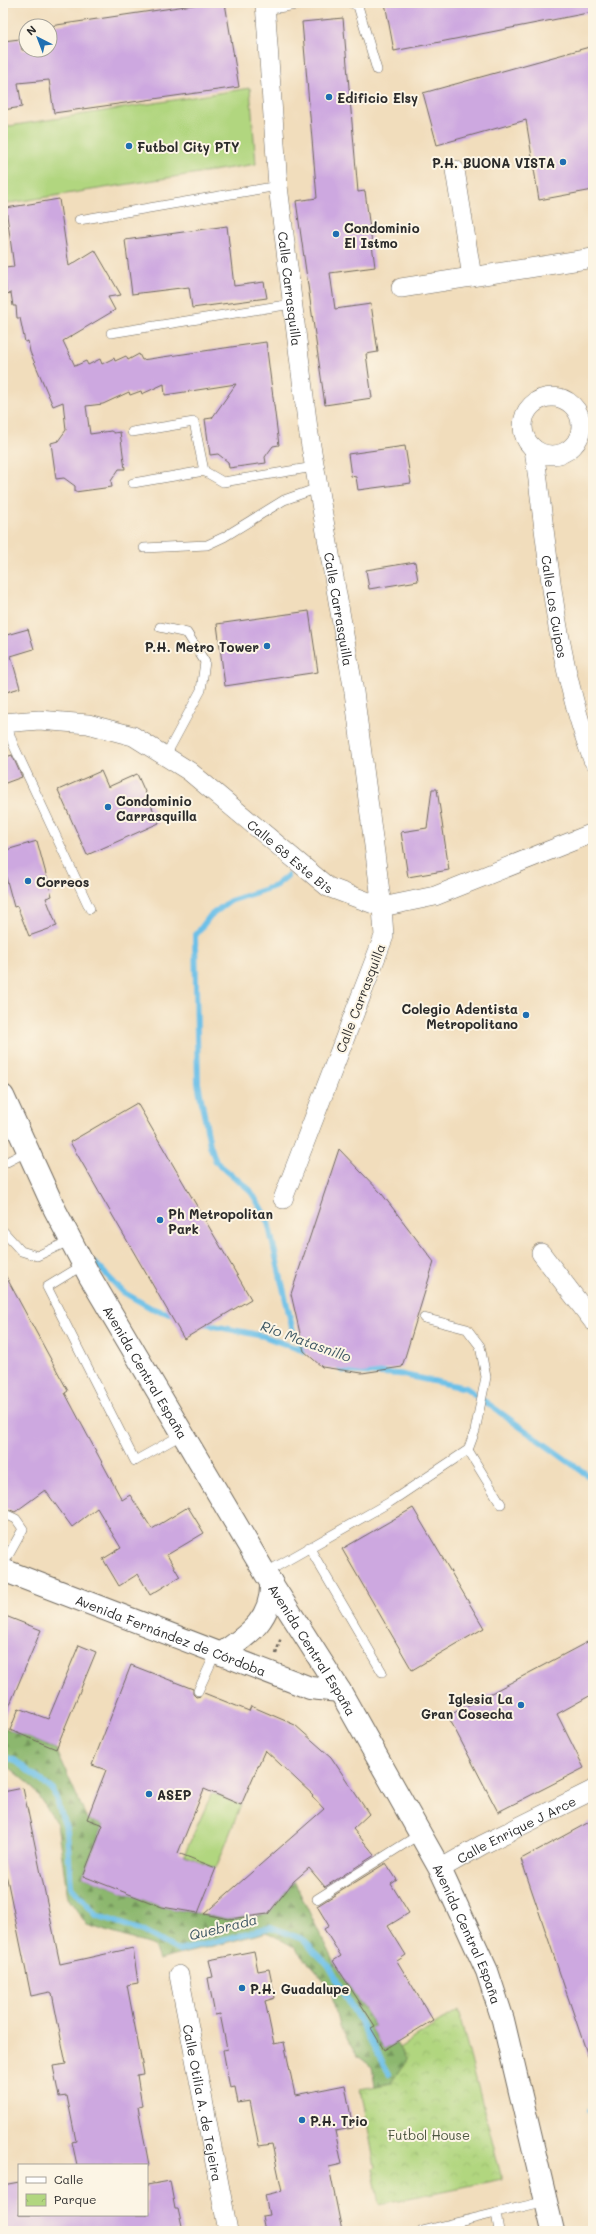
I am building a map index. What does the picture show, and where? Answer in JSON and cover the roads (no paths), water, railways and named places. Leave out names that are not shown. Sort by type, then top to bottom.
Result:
[{"type":"main road","name":"Avenida Central España","points":[[3,1096],[83,1264],[268,1578],[340,1691],[440,1869],[490,1978],[503,2020],[553,2222]]},
{"type":"main road","name":"Avenida Fernández de Córdoba","points":[[3,1570],[310,1688],[340,1691]]},
{"type":"main road","points":[[218,1653],[242,1639],[254,1629],[265,1614],[272,1598],[268,1578]]},
{"type":"street","name":"Calle Carrasquilla","points":[[265,7],[278,186],[292,304],[314,467],[354,692],[382,907],[384,936],[283,1198]]},
{"type":"street","points":[[455,170],[472,277]]},
{"type":"street","points":[[401,288],[593,258]]},
{"type":"street","name":"Calle Los Cuipos","points":[[534,449],[562,651],[585,739],[593,760]]},
{"type":"street","name":"Calle 68 Este Bis","points":[[5,723],[39,720],[88,724],[133,736],[166,755],[189,771],[328,887],[382,907]]},
{"type":"street","points":[[382,907],[435,896],[593,833]]},
{"type":"street","points":[[541,1253],[593,1321]]},
{"type":"street","name":"Calle Enrique J Arce","points":[[440,1869],[482,1845],[593,1790]]},
{"type":"street","name":"Calle Otilia A. de Tejeira","points":[[179,1975],[228,2231]]},
{"type":"lane","points":[[265,7],[309,3]]},
{"type":"lane","points":[[351,3],[358,6],[377,70]]},
{"type":"lane","points":[[79,220],[278,186]]},
{"type":"lane","points":[[111,333],[292,304]]},
{"type":"lane","points":[[132,432],[194,422],[204,471]]},
{"type":"lane","points":[[133,483],[204,471],[223,482],[314,467]]},
{"type":"lane","points":[[144,548],[207,545],[224,538],[284,500],[318,488]]},
{"type":"lane","points":[[160,627],[187,633],[205,662],[202,690],[166,755]]},
{"type":"lane","points":[[5,723],[13,744],[90,909]]},
{"type":"lane","points":[[3,1164],[28,1151]]},
{"type":"lane","points":[[3,1232],[21,1251],[37,1256],[71,1240]]},
{"type":"lane","points":[[83,1264],[47,1287],[135,1461],[183,1434]]},
{"type":"lane","points":[[268,1578],[309,1547],[390,1502],[468,1450],[475,1431],[486,1377],[480,1346],[467,1329],[424,1318]]},
{"type":"lane","points":[[468,1450],[501,1504]]},
{"type":"lane","points":[[3,1513],[16,1520],[23,1529],[3,1565]]},
{"type":"lane","points":[[309,1547],[382,1672]]},
{"type":"lane","points":[[198,1691],[218,1653]]},
{"type":"lane","points":[[317,1899],[420,1834]]},
{"type":"lane","points":[[496,2214],[499,2231]]},
{"type":"lane","points":[[422,2231],[496,2214],[553,2222]]},
{"type":"waterway","points":[[287,876],[275,886],[230,901],[210,916],[195,936],[198,1083],[210,1145],[216,1162],[250,1190],[267,1218],[293,1331],[304,1351]]},
{"type":"waterway","name":"Río Matasnillo","points":[[96,1264],[123,1292],[151,1308],[177,1316]]},
{"type":"waterway","name":"Río Matasnillo","points":[[199,1323],[263,1336],[304,1351]]},
{"type":"waterway","name":"Río Matasnillo","points":[[338,1367],[344,1371],[399,1374],[466,1388],[593,1479]]},
{"type":"waterway","name":"Quebrada","points":[[3,1758],[13,1759],[53,1790],[67,1831],[71,1886],[96,1915],[143,1931],[179,1951],[271,1927],[302,1939],[329,1966],[389,2074]]},
{"type":"place","name":"Edificio Elsy","points":[[329,97]]},
{"type":"place","name":"Futbol City PTY","points":[[129,146]]},
{"type":"place","name":"P.H. BUONA VISTA","points":[[563,162]]},
{"type":"place","name":"Condominio El Istmo","points":[[336,234]]},
{"type":"place","name":"P.H. Metro Tower","points":[[267,646]]},
{"type":"place","name":"Condominio Carrasquilla","points":[[108,807]]},
{"type":"place","name":"Correos","points":[[28,881]]},
{"type":"place","name":"Colegio Adentista Metropolitano","points":[[526,1015]]},
{"type":"place","name":"Ph Metropolitan Park","points":[[160,1220]]},
{"type":"place","name":"Iglesia La Gran Cosecha","points":[[521,1705]]},
{"type":"place","name":"ASEP","points":[[149,1794]]},
{"type":"place","name":"P.H. Guadalupe","points":[[242,1988]]},
{"type":"place","name":"P.H. Trio","points":[[302,2120]]},
{"type":"park label","name":"Futbol House","points":[[429,2134]]}]
